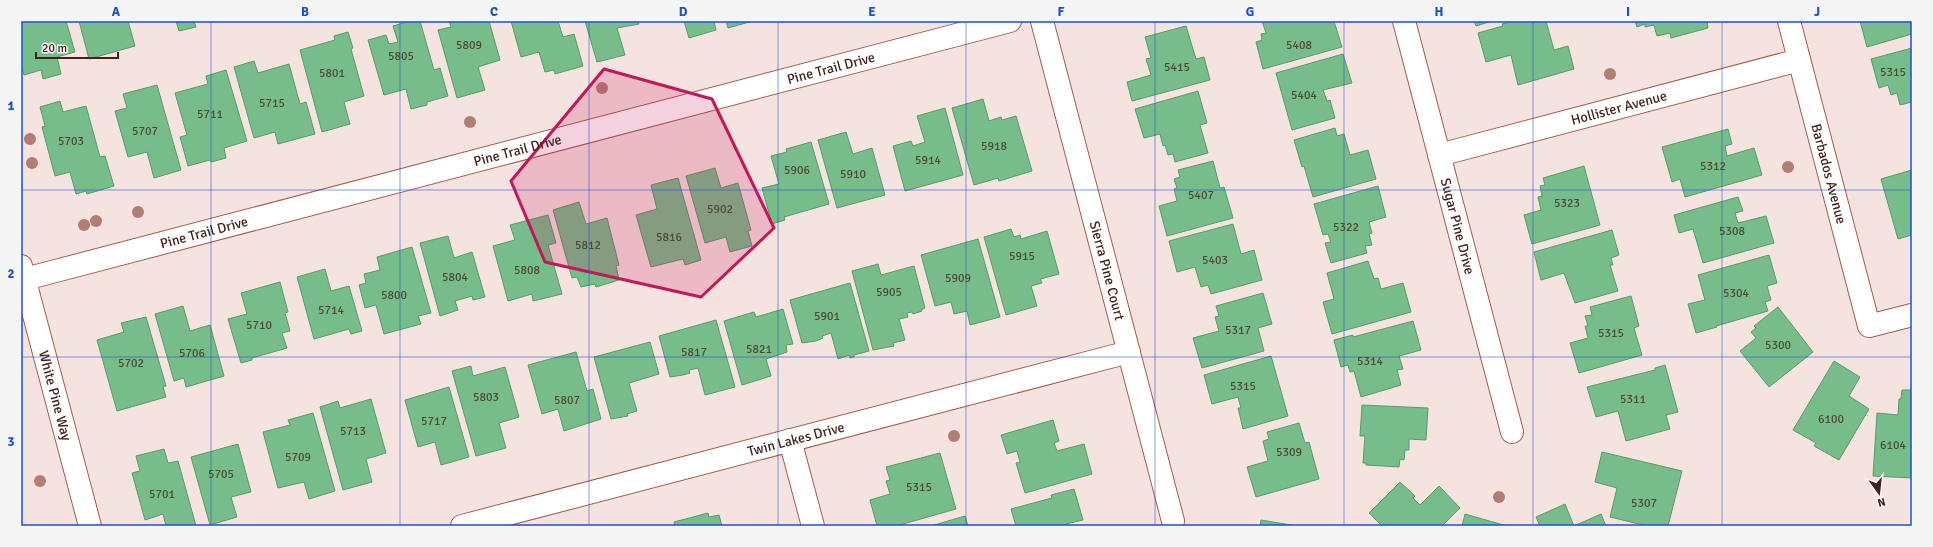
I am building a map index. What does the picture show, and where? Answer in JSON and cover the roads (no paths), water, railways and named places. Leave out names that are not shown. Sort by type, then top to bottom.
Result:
[{"type":"street","name":"Pine Trail Drive","points":[[23,271],[1010,21]]},
{"type":"street","name":"Sierra Pine Court","points":[[1042,21],[1173,521]]},
{"type":"street","name":"Sugar Pine Drive","points":[[1404,21],[1512,432]]},
{"type":"street","name":"Barbados Avenue","points":[[1789,21],[1869,326],[1912,315]]},
{"type":"street","name":"Hollister Avenue","points":[[1439,154],[1799,60]]},
{"type":"street","name":"White Pine Way","points":[[23,271],[90,526]]},
{"type":"street","name":"Twin Lakes Drive","points":[[462,526],[1129,352]]},
{"type":"street","points":[[790,440],[813,526]]}]
